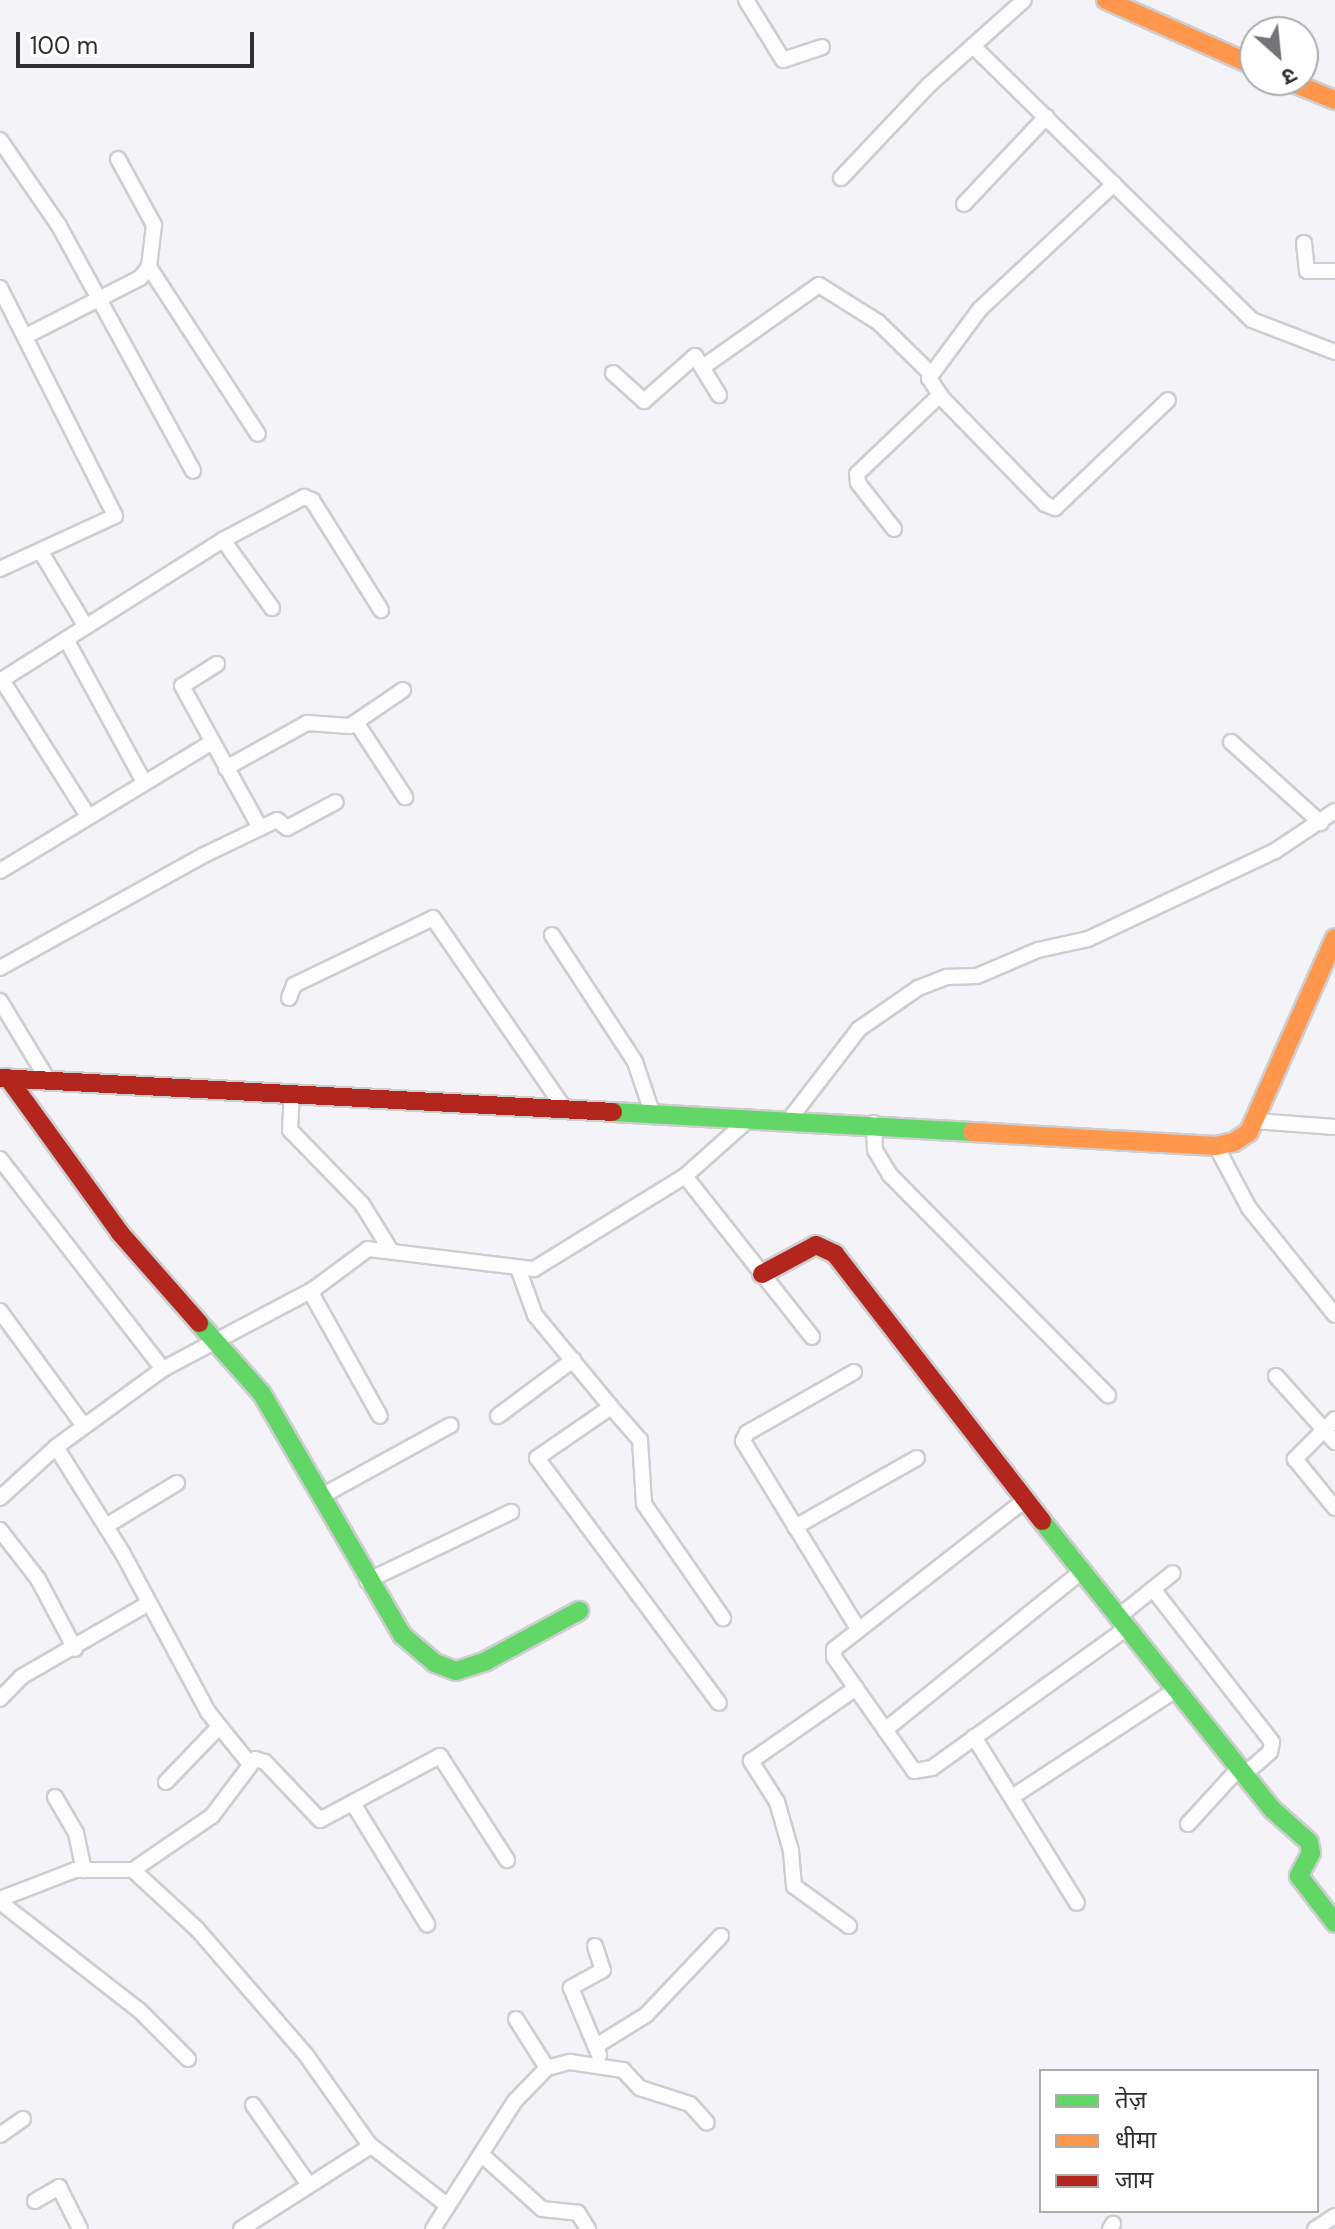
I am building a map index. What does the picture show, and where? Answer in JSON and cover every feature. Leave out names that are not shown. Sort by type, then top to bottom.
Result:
[{"type":"street","points":[[746,0],[783,60],[822,47]]},
{"type":"street","points":[[841,178],[1024,0]]},
{"type":"street","points":[[1106,0],[1239,59]]},
{"type":"street","points":[[974,47],[1258,324],[1335,352]]},
{"type":"street","points":[[964,204],[1046,117]]},
{"type":"street","points":[[0,140],[59,226],[193,471]]},
{"type":"street","points":[[118,159],[154,225],[149,267],[258,434]]},
{"type":"street","points":[[930,373],[980,309],[1114,184]]},
{"type":"street","points":[[1304,243],[1307,271],[1335,271]]},
{"type":"street","points":[[26,336],[98,302],[149,267]]},
{"type":"street","points":[[703,367],[819,285],[878,322],[930,373],[940,395],[1045,504],[1055,508],[1168,400]]},
{"type":"street","points":[[0,288],[115,516],[0,569]]},
{"type":"street","points":[[613,373],[644,401],[692,357],[703,367],[719,395]]},
{"type":"street","points":[[894,529],[858,483],[857,474],[940,395]]},
{"type":"street","points":[[88,816],[1,680],[223,540],[309,498],[381,610]]},
{"type":"street","points":[[223,540],[272,608]]},
{"type":"street","points":[[41,552],[86,627]]},
{"type":"street","points":[[66,639],[144,782]]},
{"type":"street","points":[[217,664],[182,686],[260,828]]},
{"type":"street","points":[[226,768],[307,723],[336,729],[356,722],[403,690]]},
{"type":"street","points":[[356,722],[405,797]]},
{"type":"street","points":[[0,871],[212,742]]},
{"type":"street","points":[[1231,742],[1321,823]]},
{"type":"street","points":[[0,968],[278,819],[287,828],[336,802]]},
{"type":"street","points":[[789,1120],[859,1029],[918,988],[947,977],[977,976],[1038,950],[1088,939],[1275,851],[1335,811]]},
{"type":"street","points":[[289,998],[294,985],[433,918],[565,1109]]},
{"type":"street","points":[[552,935],[635,1062],[652,1112]]},
{"type":"street","points":[[579,1611],[486,1661],[456,1671],[435,1663],[402,1635],[367,1581],[262,1394],[217,1339],[120,1233],[4,1078],[44,1073],[292,1092],[565,1109],[874,1123],[1216,1146],[1241,1138],[1255,1121],[1335,938]]},
{"type":"street","points":[[0,1001],[44,1073]]},
{"type":"street","points":[[292,1092],[292,1134],[351,1191],[391,1251]]},
{"type":"street","points":[[0,1498],[56,1447],[163,1369],[310,1291],[368,1249],[518,1268],[541,1266],[685,1176],[750,1118]]},
{"type":"street","points":[[1255,1121],[1335,1127]]},
{"type":"street","points":[[874,1123],[883,1166],[1108,1395]]},
{"type":"street","points":[[1216,1146],[1249,1208],[1335,1315]]},
{"type":"street","points":[[0,1159],[163,1369]]},
{"type":"street","points":[[685,1176],[812,1337]]},
{"type":"street","points":[[762,1274],[812,1247],[826,1245],[1122,1623],[1282,1820],[1309,1842],[1311,1853],[1299,1876],[1331,1910]]},
{"type":"street","points":[[518,1268],[530,1307],[640,1440],[644,1504],[723,1618]]},
{"type":"street","points":[[310,1291],[380,1416]]},
{"type":"street","points":[[0,1311],[84,1426]]},
{"type":"street","points":[[498,1416],[573,1360]]},
{"type":"street","points":[[854,1372],[743,1437],[858,1629]]},
{"type":"street","points":[[1276,1376],[1335,1442]]},
{"type":"street","points":[[611,1407],[537,1458],[719,1703]]},
{"type":"street","points":[[1335,1419],[1295,1462],[1335,1508]]},
{"type":"street","points":[[320,1497],[451,1425]]},
{"type":"street","points":[[56,1447],[106,1526],[218,1728],[249,1763]]},
{"type":"street","points":[[795,1527],[917,1458]]},
{"type":"street","points":[[106,1526],[177,1483]]},
{"type":"street","points":[[1025,1500],[858,1629],[833,1655],[919,1773],[974,1737],[1122,1623],[1153,1589],[1173,1573]]},
{"type":"street","points":[[367,1581],[511,1512]]},
{"type":"street","points":[[0,1530],[38,1579],[75,1649]]},
{"type":"street","points":[[885,1730],[1081,1572]]},
{"type":"street","points":[[1153,1589],[1272,1742],[1270,1752],[1243,1770],[1188,1824]]},
{"type":"street","points":[[0,1699],[21,1677],[75,1649],[149,1603]]},
{"type":"street","points":[[849,1926],[794,1886],[791,1851],[777,1802],[751,1761],[856,1688]]},
{"type":"street","points":[[1012,1797],[1177,1689]]},
{"type":"street","points":[[166,1782],[218,1728]]},
{"type":"street","points":[[974,1737],[1077,1903]]},
{"type":"street","points":[[249,1763],[265,1762],[316,1819],[354,1805],[440,1756],[507,1860]]},
{"type":"street","points":[[0,1900],[84,1870],[133,1870],[212,1816],[249,1763]]},
{"type":"street","points":[[55,1797],[76,1833],[84,1870]]},
{"type":"street","points":[[354,1805],[427,1924]]},
{"type":"street","points":[[133,1870],[197,1929],[306,2055],[371,2146],[448,2206]]},
{"type":"street","points":[[0,1900],[140,2011],[188,2059]]},
{"type":"street","points":[[596,2046],[646,2015],[721,1936]]},
{"type":"street","points":[[595,1946],[603,1970],[571,1988],[604,2066]]},
{"type":"street","points":[[516,2019],[547,2068]]},
{"type":"street","points":[[433,2229],[515,2101],[547,2068],[570,2062],[628,2072],[640,2088],[690,2104],[707,2123]]},
{"type":"street","points":[[253,2105],[309,2185]]},
{"type":"street","points":[[0,2135],[23,2119]]},
{"type":"street","points":[[241,2229],[371,2146]]},
{"type":"street","points":[[481,2154],[542,2209],[578,2213],[588,2229]]},
{"type":"street","points":[[35,2201],[59,2187],[80,2229]]},
{"type":"traffic: fast","points":[[613,1112],[972,1132]]},
{"type":"traffic: fast","points":[[199,1323],[262,1394],[402,1635],[435,1663],[456,1671],[486,1661],[579,1611]]},
{"type":"traffic: fast","points":[[1042,1521],[1273,1810],[1309,1842],[1311,1853],[1299,1876],[1335,1923]]},
{"type":"traffic: slow","points":[[1106,0],[1239,59]]},
{"type":"traffic: slow","points":[[1319,93],[1335,100]]},
{"type":"traffic: slow","points":[[972,1132],[1216,1146],[1234,1142],[1249,1132],[1335,938]]},
{"type":"traffic: jam","points":[[0,1078],[613,1112]]},
{"type":"traffic: jam","points":[[8,1078],[120,1233],[199,1323]]},
{"type":"traffic: jam","points":[[762,1274],[816,1245],[835,1254],[1042,1521]]}]
